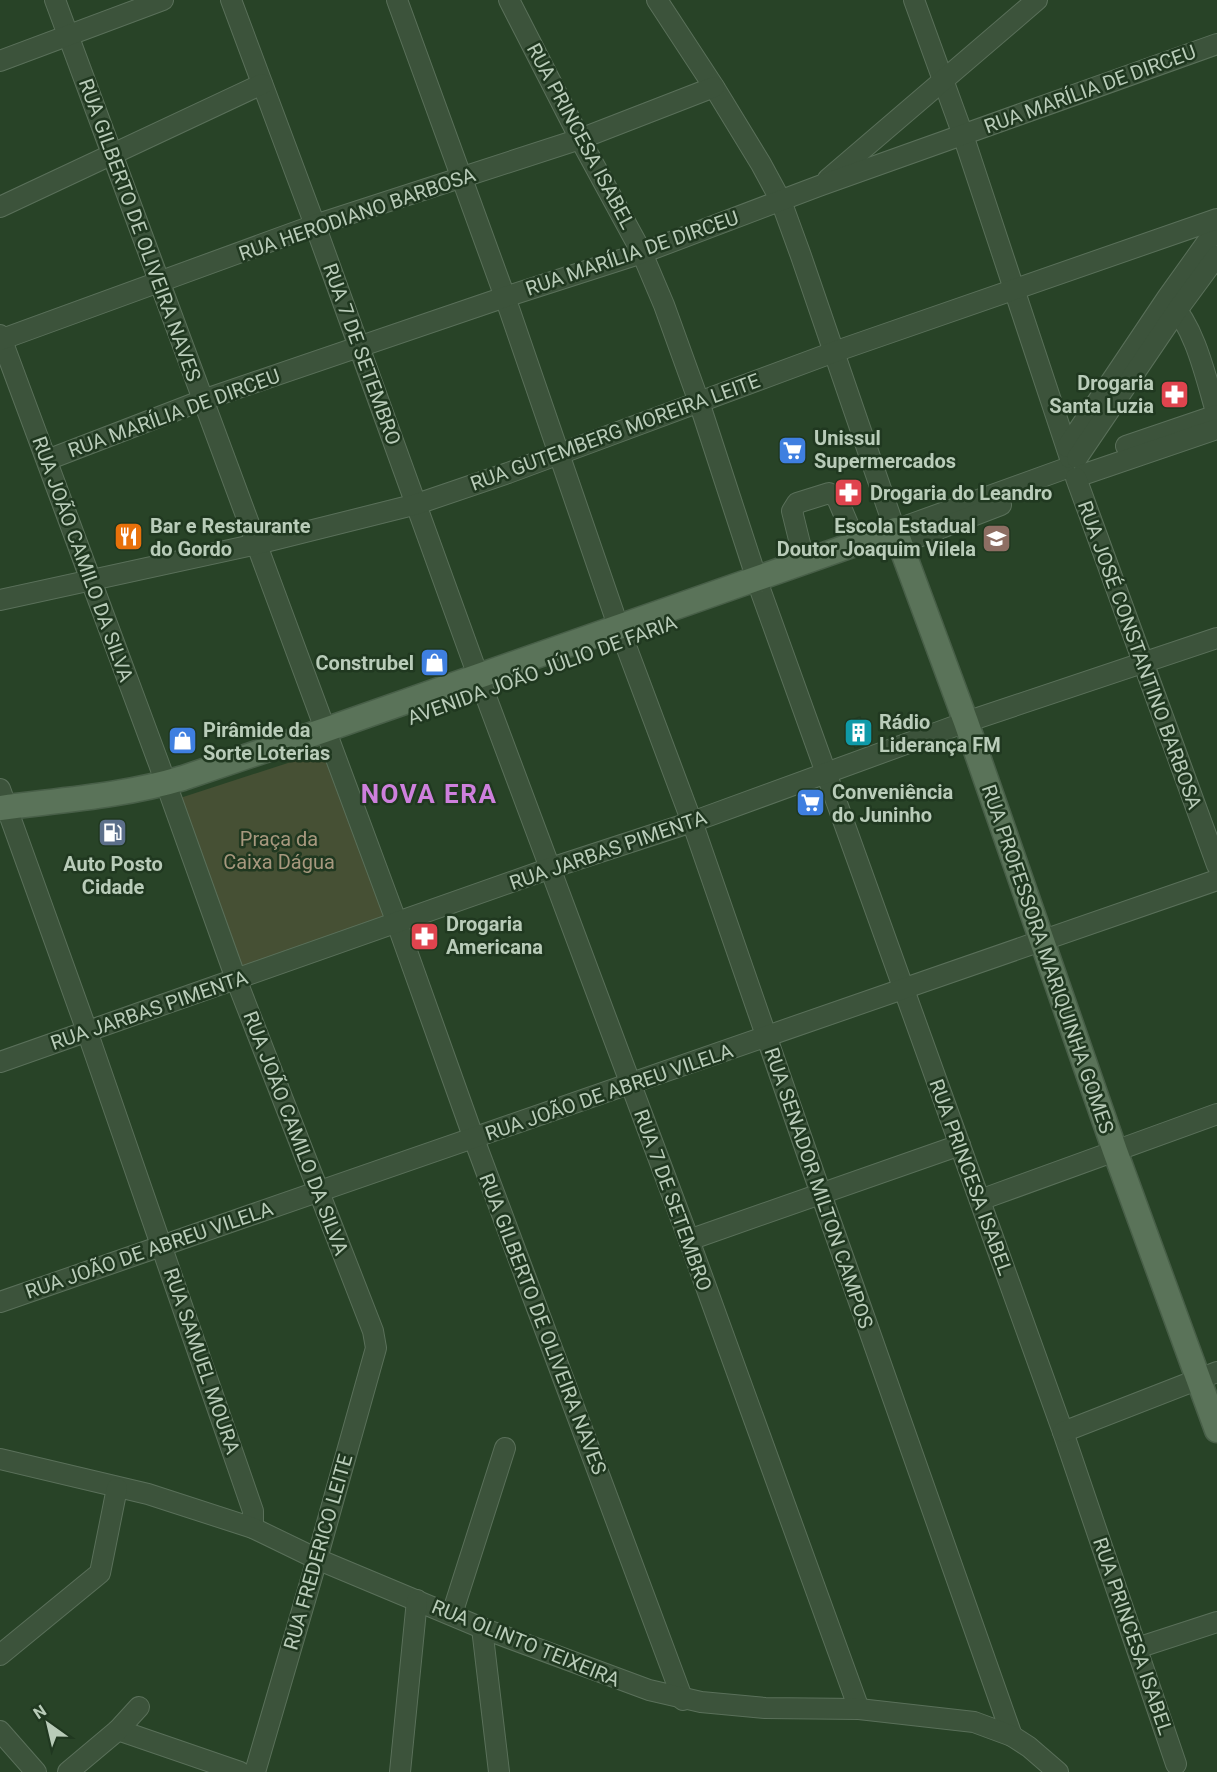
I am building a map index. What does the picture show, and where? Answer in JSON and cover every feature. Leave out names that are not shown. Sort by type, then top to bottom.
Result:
[{"type":"main road","name":"AVENIDA JOÃO JÚLIO DE FARIA","points":[[759,586],[804,560],[855,543],[897,537]]},
{"type":"main road","name":"AVENIDA JOÃO JÚLIO DE FARIA","points":[[4,810],[110,801],[169,791],[897,537]]},
{"type":"main road","name":"RUA PROFESSORA MARIQUINHA GOMES","points":[[897,537],[966,723],[1115,1151],[1207,1375],[1217,1430]]},
{"type":"street","name":"RUA GILBERTO DE OLIVEIRA NAVES","points":[[55,0],[683,1700]]},
{"type":"street","points":[[0,61],[163,0]]},
{"type":"street","name":"RUA 7 DE SETEMBRO","points":[[231,0],[481,683],[689,1240],[859,1709]]},
{"type":"street","name":"RUA SENADOR MILTON CAMPOS","points":[[397,0],[505,297],[621,634],[692,822],[1012,1736]]},
{"type":"street","name":"RUA PRINCESA ISABEL","points":[[509,0],[580,139],[642,253],[664,305],[699,402],[759,586],[1063,1432],[1176,1764]]},
{"type":"street","name":"RUA PROFESSORA MARIQUINHA GOMES","points":[[657,0],[714,87],[781,201],[897,537]]},
{"type":"street","name":"RUA JOSÉ CONSTANTINO BARBOSA","points":[[914,0],[963,135],[1074,466],[1217,865]]},
{"type":"street","points":[[819,186],[1037,0]]},
{"type":"street","name":"RUA MARÍLIA DE DIRCEU","points":[[47,460],[203,400],[642,253],[819,186],[1217,44]]},
{"type":"street","points":[[0,207],[261,84]]},
{"type":"street","name":"RUA HERODIANO BARBOSA","points":[[1,338],[315,225],[580,139],[714,87]]},
{"type":"street","name":"RUA GUTEMBERG MOREIRA LEITE","points":[[0,600],[257,544],[417,504],[834,352],[1217,219]]},
{"type":"street","points":[[1074,466],[1118,384],[1172,304],[1217,228]]},
{"type":"street","points":[[1172,304],[1217,256]]},
{"type":"street","points":[[1172,304],[1191,337],[1217,415]]},
{"type":"street","name":"RUA JOÃO CAMILO DA SILVA","points":[[1,338],[169,791],[236,979],[373,1331]]},
{"type":"street","name":"AVENIDA JOÃO JÚLIO DE FARIA","points":[[1153,444],[1217,415]]},
{"type":"street","name":"AVENIDA JOÃO JÚLIO DE FARIA","points":[[897,537],[1074,466],[1217,429]]},
{"type":"street","points":[[804,560],[792,511],[797,503],[829,493],[837,498],[855,543]]},
{"type":"street","name":"RUA JARBAS PIMENTA","points":[[0,1062],[551,868],[692,822],[966,723],[1217,638]]},
{"type":"street","name":"RUA SAMUEL MOURA","points":[[4,810],[87,1031],[162,1247],[253,1511],[253,1528]]},
{"type":"street","name":"RUA JOÃO DE ABREU VILELA","points":[[0,1302],[1217,880]]},
{"type":"street","points":[[980,1200],[1217,1114]]},
{"type":"street","points":[[689,1240],[960,1145]]},
{"type":"street","name":"RUA FREDERICO LEITE","points":[[255,1772],[376,1348],[373,1331]]},
{"type":"street","points":[[1063,1432],[1207,1375]]},
{"type":"street","points":[[452,1614],[505,1448]]},
{"type":"street","name":"RUA OLINTO TEIXEIRA","points":[[0,1459],[178,1503],[253,1528],[317,1559],[482,1628],[617,1680],[683,1700],[765,1708],[859,1709],[955,1719],[990,1727],[1012,1736],[1058,1772]]},
{"type":"street","points":[[0,1655],[100,1573],[117,1488]]},
{"type":"street","points":[[400,1772],[417,1600]]},
{"type":"street","points":[[1137,1648],[1217,1622]]},
{"type":"street","points":[[482,1628],[499,1772]]},
{"type":"street","points":[[68,1772],[118,1730],[140,1707]]},
{"type":"street","points":[[118,1730],[240,1772]]},
{"type":"street","points":[[0,1731],[36,1772]]},
{"type":"green space","name":"Praça da Caixa Dágua","points":[[328,750],[388,924],[240,972],[177,799]]},
{"type":"building","name":"Rádio Liderança FM","points":[[860,717],[869,743],[855,748],[847,722]]},
{"type":"place","name":"Drogaria Santa Luzia","points":[[1175,394]]},
{"type":"place","name":"Unissul Supermercados","points":[[793,450]]},
{"type":"place","name":"Drogaria do Leandro","points":[[849,493]]},
{"type":"place","name":"Bar e Restaurante do Gordo","points":[[129,537]]},
{"type":"place","name":"Escola Estadual Doutor Joaquim Vilela","points":[[997,538]]},
{"type":"place","name":"Construbel","points":[[435,663]]},
{"type":"place","name":"Rádio Liderança FM","points":[[858,733]]},
{"type":"place","name":"Pirâmide da Sorte Loterias","points":[[182,741]]},
{"type":"place","name":"Conveniência do Juninho","points":[[811,803]]},
{"type":"place","name":"Auto Posto Cidade","points":[[113,833]]},
{"type":"place","name":"Drogaria Americana","points":[[425,936]]},
{"type":"district","name":"NOVA ERA","points":[[429,794]]}]
